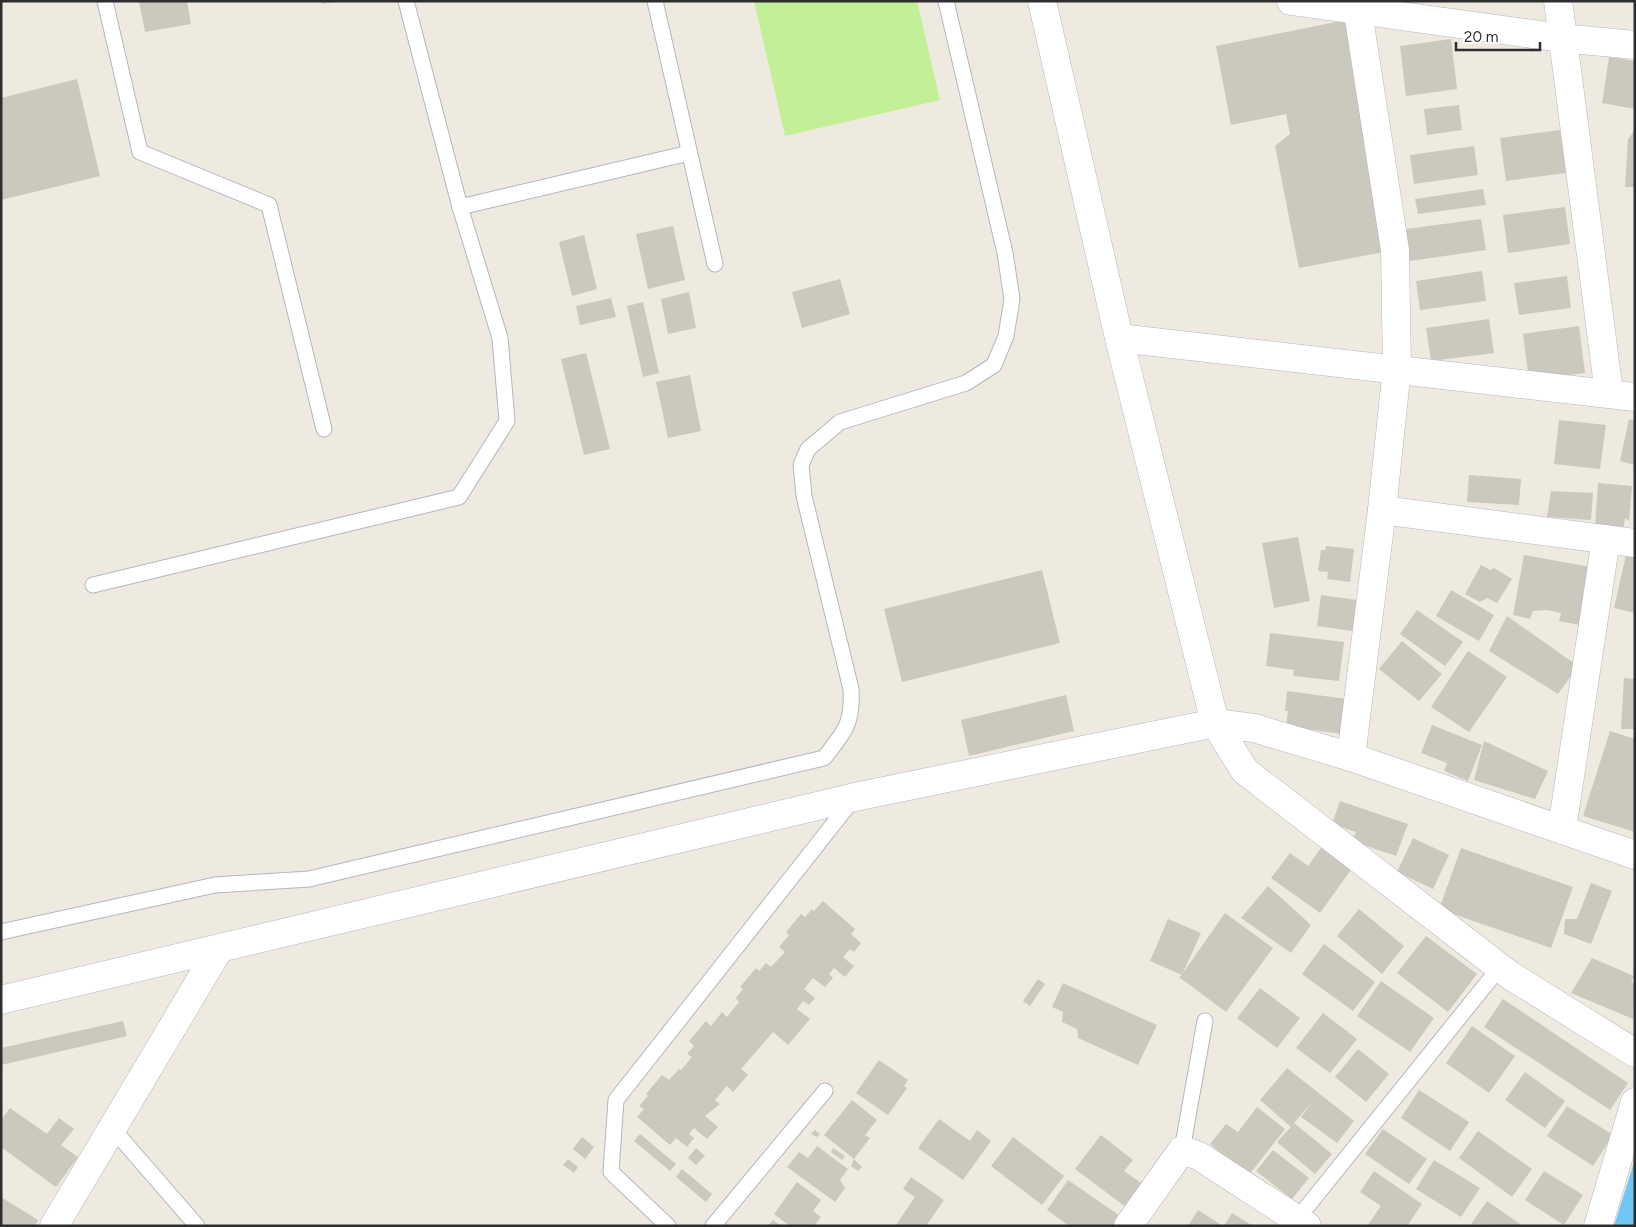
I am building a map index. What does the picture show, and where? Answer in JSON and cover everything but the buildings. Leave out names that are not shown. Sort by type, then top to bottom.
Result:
[{"type":"street","points":[[1042,1],[1119,338],[1215,723],[1245,771],[1500,967],[1635,1053]]},
{"type":"street","points":[[1291,1],[1358,12],[1561,38],[1635,45]]},
{"type":"street","points":[[1119,338],[1622,395],[1561,38],[1558,1]]},
{"type":"street","points":[[1351,758],[1382,510],[1396,368],[1395,250],[1358,12]]},
{"type":"street","points":[[1382,510],[1635,544]]},
{"type":"street","points":[[1562,828],[1606,540]]},
{"type":"street","points":[[1,1000],[855,797],[1215,723],[1254,728],[1351,758],[1562,828],[1635,855]]},
{"type":"street","points":[[54,1226],[219,949]]},
{"type":"street","points":[[1598,1226],[1635,1102]]},
{"type":"street","points":[[1128,1226],[1182,1150],[1199,1156],[1299,1223]]},
{"type":"lane","points":[[105,1],[140,152],[268,205],[324,429]]},
{"type":"lane","points":[[93,585],[459,497],[507,421],[500,338],[460,207],[406,1]]},
{"type":"lane","points":[[655,1],[715,264]]},
{"type":"lane","points":[[1,932],[215,884],[309,879],[824,758],[843,734],[853,712],[851,689],[804,496],[801,465],[808,449],[840,422],[966,383],[994,365],[1006,336],[1012,299],[1005,253],[946,1]]},
{"type":"lane","points":[[460,207],[689,153]]},
{"type":"lane","points":[[668,1226],[610,1172],[616,1100],[855,797]]},
{"type":"lane","points":[[1299,1223],[1500,967]]},
{"type":"lane","points":[[1182,1150],[1205,1021]]},
{"type":"lane","points":[[713,1226],[825,1091]]},
{"type":"lane","points":[[112,1128],[197,1226]]},
{"type":"green space","points":[[754,1],[917,1],[940,100],[785,136]]},
{"type":"water","points":[[1635,1159],[1635,1226],[1614,1226]]}]
